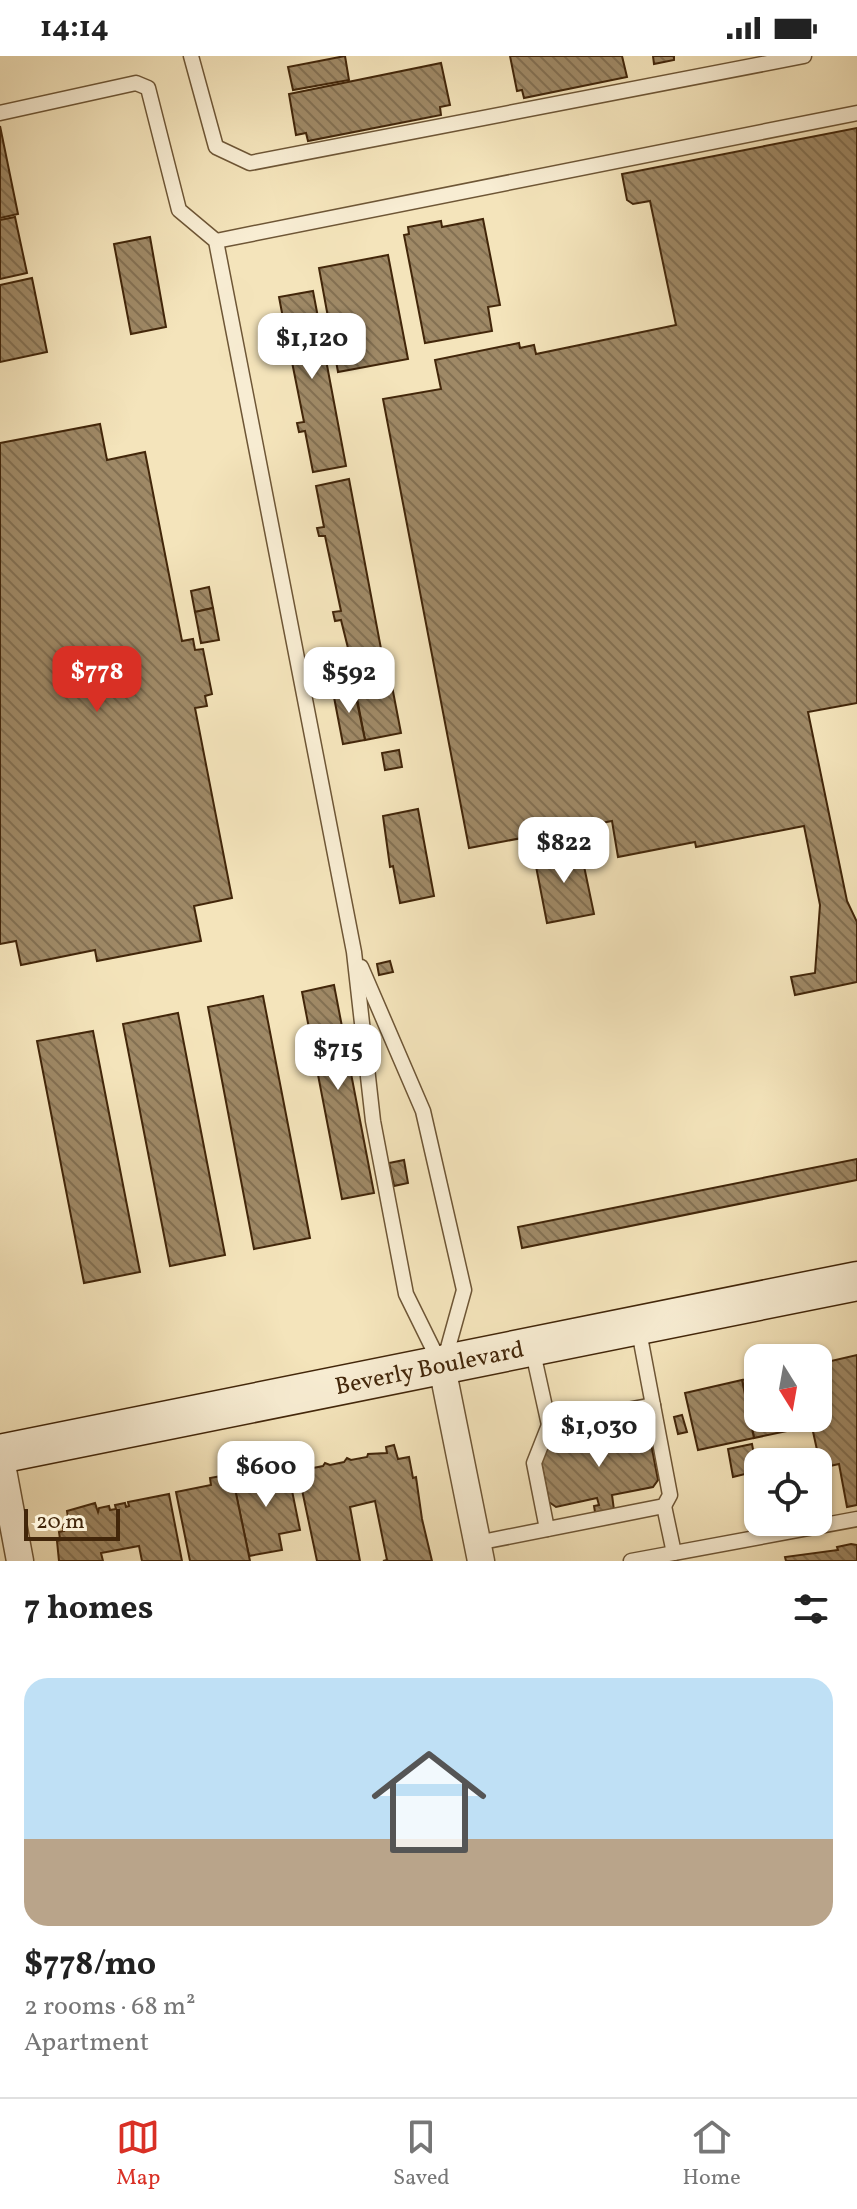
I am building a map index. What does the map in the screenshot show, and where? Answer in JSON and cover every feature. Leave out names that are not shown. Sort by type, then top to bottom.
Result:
[{"type":"main road","name":"Beverly Boulevard","points":[[0,1454],[857,1281]]},
{"type":"street","points":[[442,1367],[479,1552]]},
{"type":"street","points":[[0,1454],[20,1561]]},
{"type":"lane","points":[[191,56],[216,147],[250,163],[804,56]]},
{"type":"lane","points":[[0,113],[136,83],[148,88],[179,210],[216,241],[354,952],[373,1121],[406,1294],[442,1367]]},
{"type":"lane","points":[[216,241],[857,113]]},
{"type":"lane","points":[[354,952],[423,1111],[464,1290],[442,1367]]},
{"type":"lane","points":[[638,1325],[670,1495],[664,1506],[674,1553]]},
{"type":"lane","points":[[532,1348],[549,1425],[534,1463],[547,1529]]},
{"type":"lane","points":[[549,1425],[653,1405]]},
{"type":"lane","points":[[479,1552],[547,1529],[664,1506]]},
{"type":"lane","points":[[631,1561],[857,1519]]},
{"type":"building","points":[[345,56],[349,80],[293,90],[288,67]]},
{"type":"building","points":[[510,56],[622,56],[627,77],[524,98],[522,90],[517,91]]},
{"type":"building","points":[[653,56],[674,56],[674,60],[654,64]]},
{"type":"building","points":[[441,63],[450,105],[440,107],[441,115],[308,141],[306,133],[296,135],[289,94]]},
{"type":"building","points":[[0,126],[18,214],[0,218]]},
{"type":"building","points":[[857,128],[857,703],[808,712],[847,901],[857,922],[857,982],[795,995],[791,977],[815,973],[820,905],[804,826],[696,847],[695,842],[618,857],[612,821],[469,848],[383,399],[441,389],[435,360],[519,343],[520,348],[534,345],[536,354],[676,325],[650,201],[633,204],[627,200],[622,174]]},
{"type":"building","points":[[15,217],[27,273],[0,279],[0,220]]},
{"type":"building","points":[[483,219],[500,305],[488,307],[492,331],[425,343],[404,235],[409,234],[408,227],[441,221],[442,227]]},
{"type":"building","points":[[150,237],[166,327],[131,334],[114,244]]},
{"type":"building","points":[[388,255],[408,359],[338,372],[319,268]]},
{"type":"building","points":[[32,278],[47,352],[0,362],[0,285]]},
{"type":"building","points":[[313,291],[346,466],[313,472],[305,431],[299,432],[297,423],[304,422],[289,347],[283,348],[282,340],[287,339],[279,297]]},
{"type":"building","points":[[100,424],[107,460],[145,452],[182,641],[193,639],[195,650],[203,649],[212,694],[205,696],[207,706],[195,708],[232,898],[194,906],[201,941],[97,961],[95,950],[21,965],[16,941],[0,944],[0,443]]},
{"type":"building","points":[[349,479],[382,654],[351,660],[341,620],[335,621],[333,612],[341,611],[325,536],[319,536],[317,528],[324,527],[316,486]]},
{"type":"building","points":[[209,587],[213,608],[195,612],[191,591]]},
{"type":"building","points":[[213,608],[219,640],[201,643],[195,612]]},
{"type":"building","points":[[391,681],[401,733],[365,740],[355,688]]},
{"type":"building","points":[[353,683],[365,740],[343,744],[333,692],[346,690],[345,685]]},
{"type":"building","points":[[399,750],[402,767],[385,770],[382,753]]},
{"type":"building","points":[[418,809],[434,896],[400,903],[393,866],[390,867],[383,816]]},
{"type":"building","points":[[580,847],[594,914],[547,923],[534,856]]},
{"type":"building","points":[[390,961],[393,972],[379,975],[377,964]]},
{"type":"building","points":[[334,985],[374,1193],[342,1199],[302,992]]},
{"type":"building","points":[[263,996],[310,1238],[254,1249],[208,1007]]},
{"type":"building","points":[[178,1013],[225,1255],[170,1266],[123,1024]]},
{"type":"building","points":[[93,1031],[140,1272],[84,1283],[37,1041]]},
{"type":"building","points":[[857,1159],[857,1180],[522,1248],[518,1227]]},
{"type":"building","points":[[404,1160],[408,1183],[394,1186],[389,1163]]},
{"type":"building","points":[[857,1355],[857,1505],[847,1507],[839,1464],[832,1466],[832,1448],[817,1448],[813,1432],[832,1432],[832,1361]]},
{"type":"building","points":[[742,1380],[744,1432],[753,1432],[754,1438],[698,1450],[685,1393]]},
{"type":"building","points":[[682,1415],[687,1432],[678,1434],[674,1417]]},
{"type":"building","points":[[641,1428],[649,1433],[658,1480],[653,1487],[612,1495],[614,1510],[601,1513],[595,1512],[594,1506],[599,1505],[597,1498],[556,1507],[549,1502],[540,1456],[544,1448]]},
{"type":"building","points":[[753,1432],[782,1432],[754,1438]]},
{"type":"building","points":[[752,1444],[753,1448],[744,1448],[744,1474],[733,1477],[728,1449]]},
{"type":"building","points":[[394,1445],[398,1459],[409,1457],[413,1478],[416,1477],[432,1561],[383,1561],[387,1560],[375,1501],[350,1507],[360,1561],[317,1561],[298,1471],[304,1467],[308,1469],[325,1463],[344,1462],[347,1458],[351,1460],[367,1457],[368,1454],[387,1453],[386,1447]]},
{"type":"building","points":[[287,1466],[300,1530],[279,1534],[282,1550],[249,1556],[233,1480],[238,1480],[237,1475],[260,1471],[260,1476],[265,1475],[264,1470]]},
{"type":"building","points":[[232,1474],[250,1561],[190,1561],[176,1492],[211,1485],[210,1478]]},
{"type":"building","points":[[169,1494],[182,1561],[142,1561],[139,1546],[101,1553],[103,1561],[59,1561],[57,1541],[65,1539],[60,1539],[59,1532],[64,1531],[62,1525],[69,1524],[67,1511],[95,1503],[98,1512],[99,1508],[109,1506],[110,1510],[116,1509],[115,1505],[125,1503],[126,1507],[129,1506],[128,1502]]},
{"type":"building","points":[[857,1545],[857,1561],[786,1561],[785,1557],[838,1550],[837,1547]]}]
